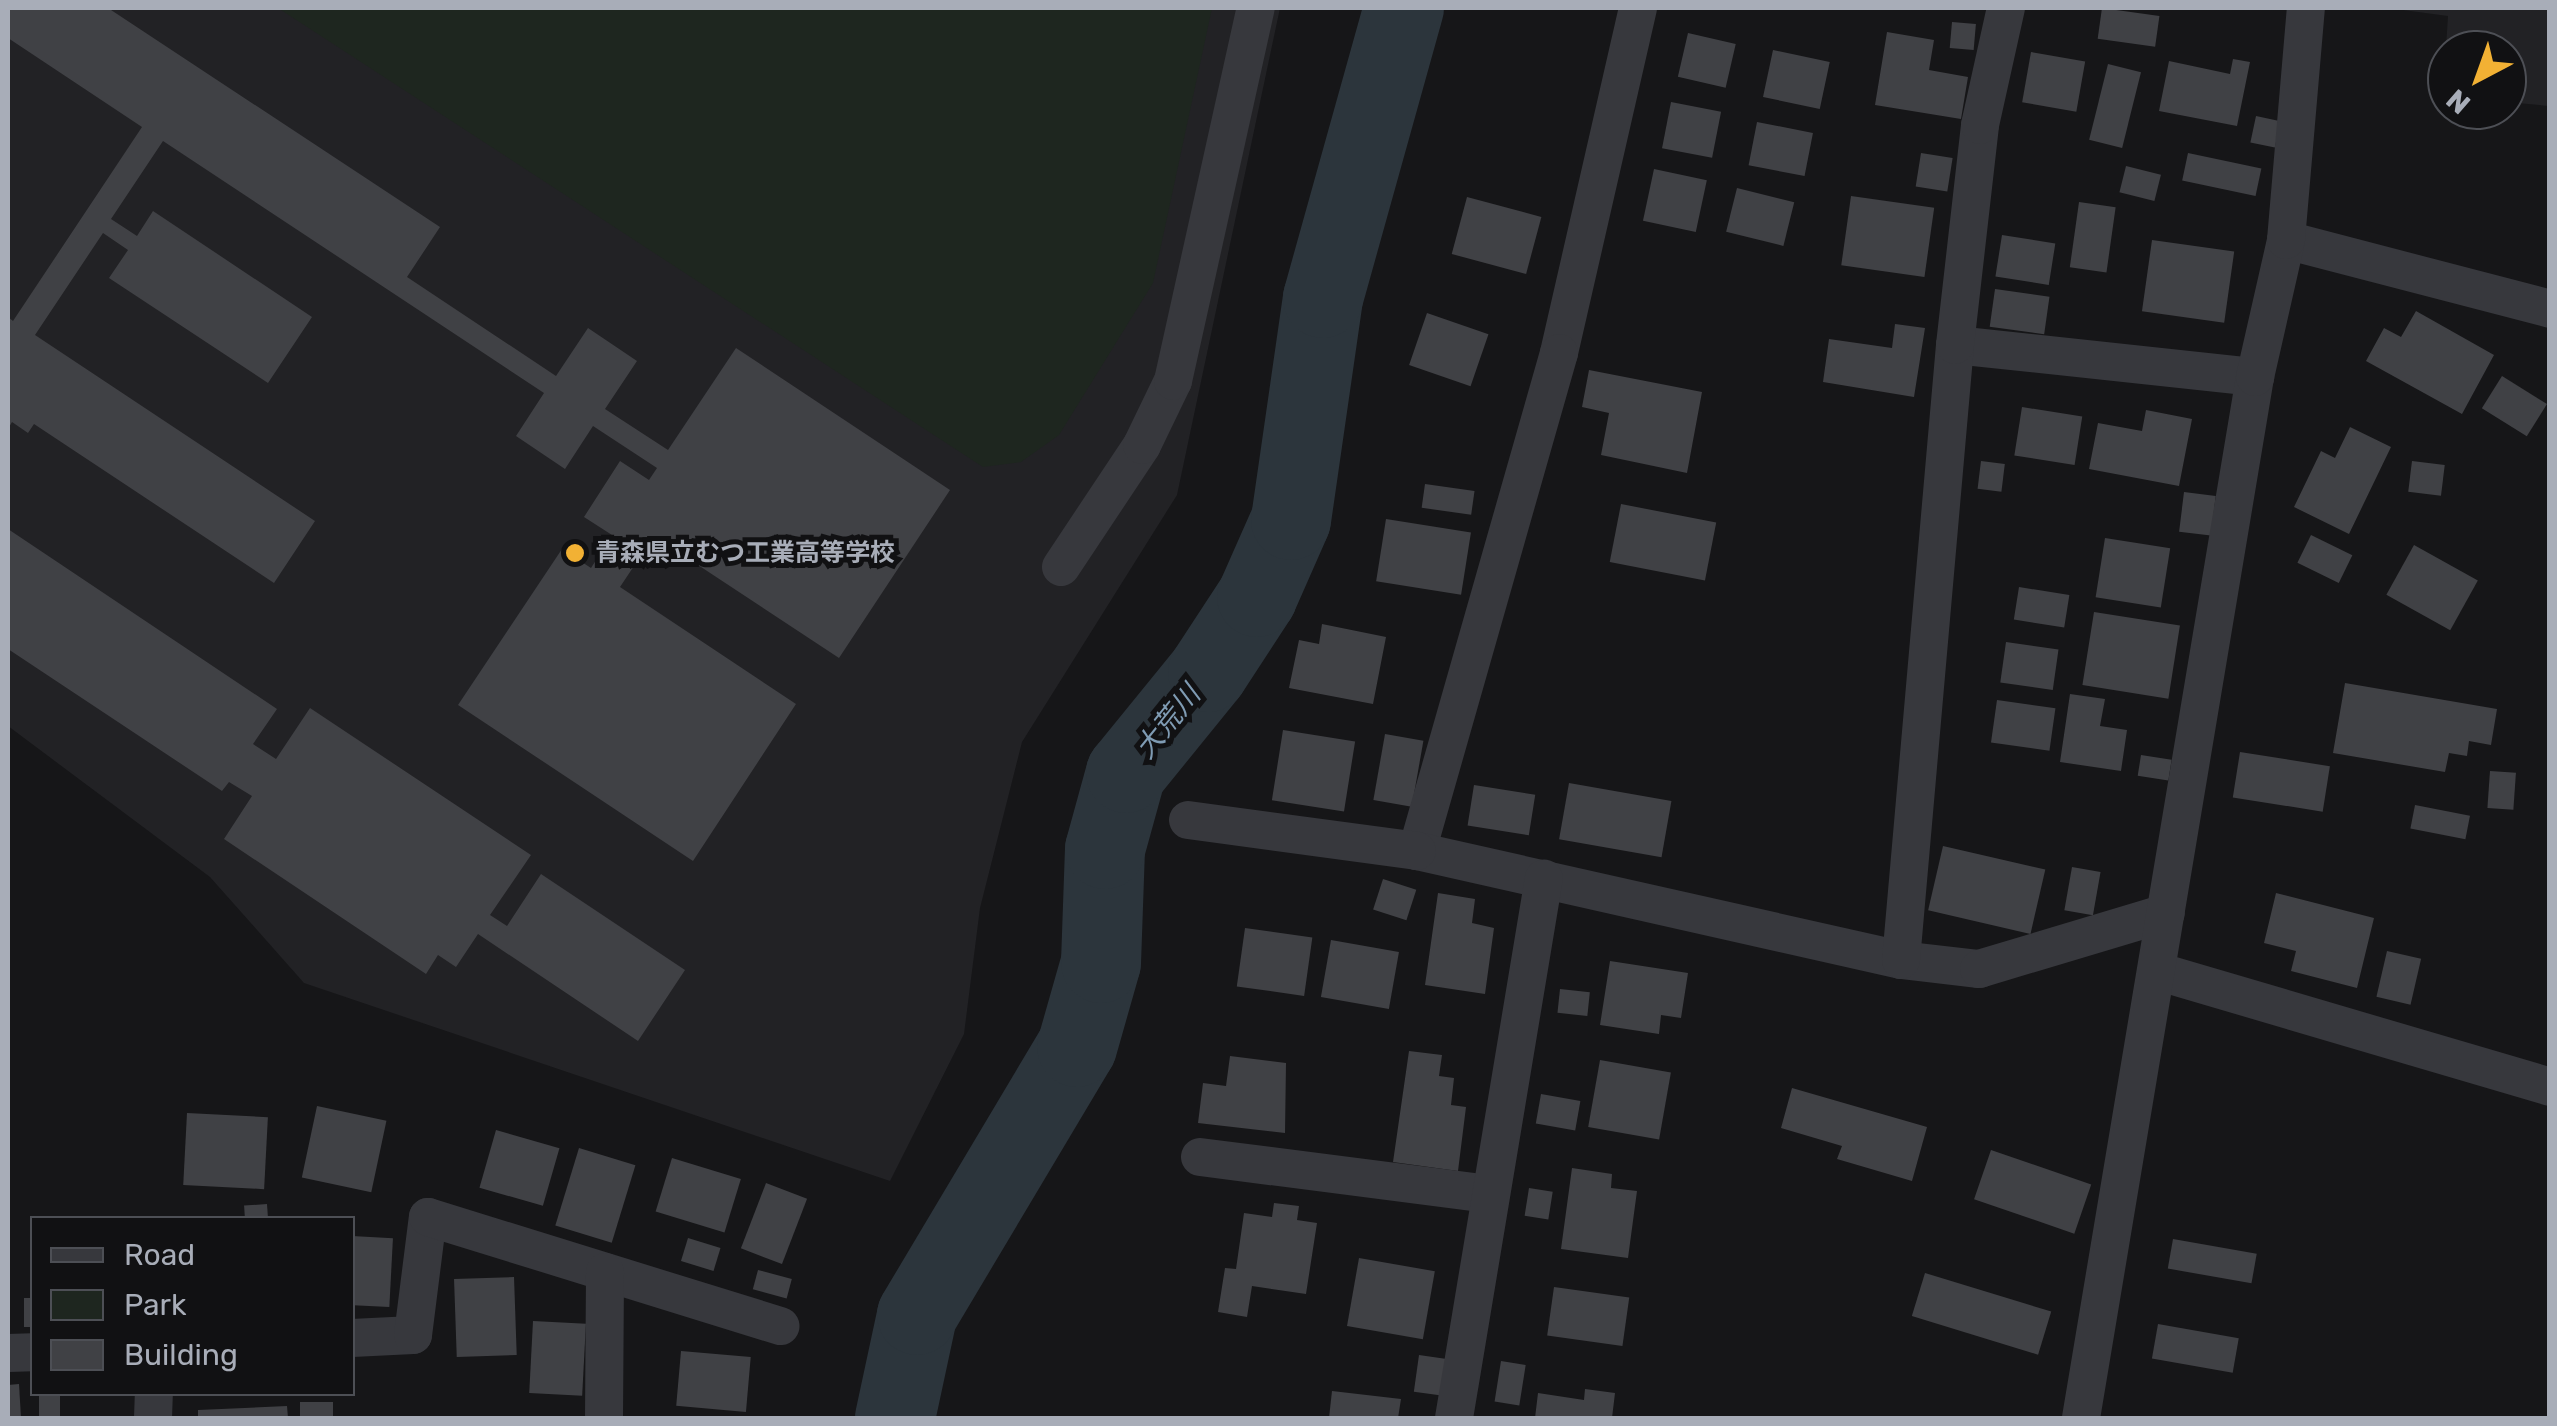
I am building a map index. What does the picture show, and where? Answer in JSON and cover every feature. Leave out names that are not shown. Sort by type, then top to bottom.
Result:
[{"type":"street","points":[[1061,566],[1142,444],[1173,381],[1256,8]]},
{"type":"street","points":[[1417,851],[1559,353],[1638,8]]},
{"type":"street","points":[[1901,960],[1955,345],[1980,126],[2006,8]]},
{"type":"street","points":[[2081,1418],[2160,972],[2166,913],[2255,376],[2286,240],[2306,8]]},
{"type":"street","points":[[2286,240],[2550,309]]},
{"type":"street","points":[[1955,345],[2255,376]]},
{"type":"street","points":[[1188,820],[1417,851],[1901,960],[1980,970],[2166,913]]},
{"type":"street","points":[[1454,1418],[1544,878]]},
{"type":"street","points":[[2160,972],[2550,1087]]},
{"type":"street","points":[[1200,1157],[1490,1194]]},
{"type":"street","points":[[355,1338],[413,1335],[428,1217],[781,1326]]},
{"type":"street","points":[[604,1418],[605,1272]]},
{"type":"shaded area","name":"青森県立むつ工業高等学校","points":[[8,8],[1280,8],[1177,495],[1022,742],[980,908],[964,1034],[890,1181],[304,983],[210,877],[8,726]]},
{"type":"shaded area","points":[[2388,8],[2549,8],[2549,106],[2527,104],[2527,30],[2447,30],[2448,16]]},
{"type":"green space","points":[[278,8],[1212,8],[1153,283],[1059,435],[1021,462],[983,467]]},
{"type":"building","points":[[8,8],[108,8],[440,227],[407,277],[556,376],[588,328],[637,361],[605,409],[668,450],[736,348],[950,490],[839,658],[654,536],[620,587],[796,704],[693,861],[458,705],[562,549],[591,568],[612,535],[584,517],[620,461],[649,480],[657,468],[593,426],[565,469],[516,436],[544,393],[163,141],[111,219],[137,236],[153,211],[312,317],[268,383],[109,278],[128,250],[103,233],[35,335],[315,521],[274,583],[34,424],[28,433],[12,422],[8,429],[8,317],[13,321],[142,127],[8,38]]},
{"type":"building","points":[[2102,8],[2159,16],[2155,47],[2098,39]]},
{"type":"building","points":[[1952,22],[1976,24],[1974,50],[1950,48]]},
{"type":"building","points":[[1887,32],[1934,40],[1929,70],[1968,77],[1961,119],[1875,105]]},
{"type":"building","points":[[1688,33],[1736,44],[1726,88],[1678,77]]},
{"type":"building","points":[[1773,50],[1830,62],[1820,109],[1763,97]]},
{"type":"building","points":[[2031,52],[2085,62],[2076,112],[2022,102]]},
{"type":"building","points":[[2233,59],[2250,62],[2237,126],[2159,111],[2169,61],[2230,74]]},
{"type":"building","points":[[2108,64],[2141,72],[2122,148],[2089,140]]},
{"type":"building","points":[[1671,102],[1721,112],[1712,158],[1662,148]]},
{"type":"building","points":[[2256,116],[2280,121],[2275,148],[2250,142]]},
{"type":"building","points":[[1757,122],[1813,133],[1805,176],[1749,165]]},
{"type":"building","points":[[1921,153],[1953,158],[1947,192],[1916,187]]},
{"type":"building","points":[[2188,153],[2261,169],[2256,196],[2182,180]]},
{"type":"building","points":[[2126,166],[2161,175],[2154,201],[2119,192]]},
{"type":"building","points":[[1654,169],[1707,180],[1696,232],[1643,221]]},
{"type":"building","points":[[1737,188],[1794,202],[1783,246],[1726,232]]},
{"type":"building","points":[[1851,196],[1934,208],[1924,277],[1841,265]]},
{"type":"building","points":[[1467,197],[1541,217],[1526,274],[1452,254]]},
{"type":"building","points":[[2079,202],[2116,207],[2106,273],[2070,267]]},
{"type":"building","points":[[2002,235],[2055,243],[2049,285],[1995,276]]},
{"type":"building","points":[[2152,240],[2234,252],[2224,323],[2142,311]]},
{"type":"building","points":[[1995,289],[2049,297],[2044,334],[1990,327]]},
{"type":"building","points":[[2416,311],[2494,355],[2462,414],[2366,361],[2384,328],[2401,337]]},
{"type":"building","points":[[1427,313],[1488,334],[1471,386],[1409,365]]},
{"type":"building","points":[[1895,324],[1925,328],[1914,397],[1823,382],[1829,339],[1892,348]]},
{"type":"building","points":[[1589,370],[1702,392],[1687,473],[1601,455],[1609,413],[1582,407]]},
{"type":"building","points":[[2502,376],[2547,404],[2527,436],[2482,408]]},
{"type":"building","points":[[2022,407],[2082,417],[2075,465],[2014,455]]},
{"type":"building","points":[[2146,410],[2192,419],[2179,486],[2089,469],[2098,423],[2142,431]]},
{"type":"building","points":[[2350,427],[2391,447],[2349,534],[2294,507],[2321,451],[2335,458]]},
{"type":"building","points":[[1981,461],[2005,464],[2001,492],[1978,489]]},
{"type":"building","points":[[2412,461],[2445,465],[2441,496],[2408,492]]},
{"type":"building","points":[[1425,484],[1475,491],[1471,515],[1422,508]]},
{"type":"building","points":[[2184,492],[2216,496],[2211,536],[2179,532]]},
{"type":"building","points":[[1621,504],[1716,523],[1705,580],[1610,562]]},
{"type":"building","points":[[1386,519],[1471,532],[1461,595],[1376,581]]},
{"type":"building","points":[[8,529],[277,709],[253,744],[276,759],[310,708],[531,855],[490,915],[507,926],[541,874],[685,970],[638,1041],[478,934],[456,967],[438,955],[426,974],[224,839],[252,796],[229,782],[222,791],[8,649]]},
{"type":"building","points":[[2311,535],[2352,555],[2339,583],[2297,563]]},
{"type":"building","points":[[2105,538],[2170,548],[2161,608],[2096,597]]},
{"type":"building","points":[[2414,545],[2478,580],[2450,630],[2386,595]]},
{"type":"building","points":[[2019,587],[2069,595],[2064,628],[2014,620]]},
{"type":"building","points":[[2094,612],[2180,626],[2168,699],[2082,685]]},
{"type":"building","points":[[1322,624],[1386,637],[1373,704],[1289,688],[1299,640],[1319,644]]},
{"type":"building","points":[[2006,642],[2058,649],[2053,690],[2000,683]]},
{"type":"building","points":[[2345,683],[2497,709],[2491,745],[2469,741],[2467,756],[2449,753],[2445,772],[2333,753]]},
{"type":"building","points":[[2070,694],[2105,699],[2100,726],[2127,730],[2121,771],[2060,762]]},
{"type":"building","points":[[1997,700],[2055,708],[2049,751],[1991,743]]},
{"type":"building","points":[[1283,730],[1355,741],[1344,812],[1272,800]]},
{"type":"building","points":[[1385,734],[1423,741],[1412,807],[1373,800]]},
{"type":"building","points":[[2240,752],[2330,766],[2323,812],[2233,797]]},
{"type":"building","points":[[2141,755],[2172,760],[2168,781],[2138,776]]},
{"type":"building","points":[[2490,771],[2516,773],[2513,810],[2487,808]]},
{"type":"building","points":[[1569,783],[1671,801],[1662,857],[1559,839]]},
{"type":"building","points":[[1474,785],[1535,795],[1529,835],[1468,825]]},
{"type":"building","points":[[2415,805],[2470,816],[2465,839],[2410,829]]},
{"type":"building","points":[[1943,846],[2045,870],[2030,934],[1928,910]]},
{"type":"building","points":[[2072,867],[2101,872],[2093,915],[2064,910]]},
{"type":"building","points":[[1383,879],[1416,890],[1406,920],[1373,909]]},
{"type":"building","points":[[1438,893],[1475,899],[1472,923],[1494,928],[1485,994],[1425,985]]},
{"type":"building","points":[[2276,893],[2374,918],[2357,988],[2291,971],[2296,951],[2264,943]]},
{"type":"building","points":[[1245,928],[1312,937],[1304,996],[1237,986]]},
{"type":"building","points":[[1331,940],[1399,952],[1389,1009],[1321,997]]},
{"type":"building","points":[[2387,951],[2421,959],[2411,1005],[2376,997]]},
{"type":"building","points":[[1610,961],[1688,973],[1681,1018],[1661,1015],[1659,1034],[1600,1025]]},
{"type":"building","points":[[1560,989],[1590,992],[1587,1016],[1557,1013]]},
{"type":"building","points":[[1409,1051],[1442,1055],[1439,1076],[1454,1078],[1451,1105],[1466,1107],[1458,1171],[1393,1162]]},
{"type":"building","points":[[1230,1056],[1286,1063],[1285,1133],[1198,1123],[1203,1083],[1226,1086]]},
{"type":"building","points":[[1600,1060],[1671,1073],[1659,1139],[1588,1127]]},
{"type":"building","points":[[1792,1088],[1927,1127],[1912,1181],[1837,1159],[1842,1146],[1781,1128]]},
{"type":"building","points":[[1541,1094],[1580,1101],[1575,1130],[1536,1124]]},
{"type":"building","points":[[317,1106],[386,1121],[371,1192],[302,1177]]},
{"type":"building","points":[[187,1113],[268,1117],[264,1189],[183,1185]]},
{"type":"building","points":[[496,1130],[559,1148],[543,1206],[479,1188]]},
{"type":"building","points":[[579,1148],[635,1165],[612,1243],[555,1225]]},
{"type":"building","points":[[1991,1150],[2091,1185],[2074,1234],[1974,1199]]},
{"type":"building","points":[[672,1158],[741,1179],[724,1233],[656,1212]]},
{"type":"building","points":[[1572,1168],[1612,1174],[1611,1188],[1637,1191],[1628,1258],[1561,1249]]},
{"type":"building","points":[[766,1183],[807,1199],[782,1264],[741,1248]]},
{"type":"building","points":[[1529,1188],[1553,1192],[1548,1219],[1525,1216]]},
{"type":"building","points":[[1274,1203],[1299,1206],[1297,1220],[1317,1223],[1306,1294],[1252,1286],[1247,1317],[1218,1312],[1225,1268],[1236,1269],[1244,1213],[1272,1217]]},
{"type":"building","points":[[267,1204],[268,1216],[245,1216],[244,1206]]},
{"type":"building","points":[[355,1236],[393,1238],[389,1307],[355,1305]]},
{"type":"building","points":[[688,1238],[721,1248],[713,1271],[681,1261]]},
{"type":"building","points":[[2173,1239],[2257,1254],[2251,1283],[2168,1269]]},
{"type":"building","points":[[1359,1258],[1435,1271],[1423,1339],[1347,1326]]},
{"type":"building","points":[[758,1270],[792,1279],[787,1298],[753,1289]]},
{"type":"building","points":[[1925,1273],[2051,1312],[2038,1355],[1912,1316]]},
{"type":"building","points":[[514,1277],[517,1355],[457,1357],[454,1279]]},
{"type":"building","points":[[1554,1287],[1629,1298],[1622,1346],[1547,1336]]},
{"type":"building","points":[[24,1298],[30,1298],[30,1327],[24,1327]]},
{"type":"building","points":[[533,1321],[586,1324],[582,1396],[529,1393]]},
{"type":"building","points":[[2158,1324],[2239,1338],[2233,1373],[2152,1358]]},
{"type":"building","points":[[681,1351],[751,1357],[746,1412],[676,1406]]},
{"type":"building","points":[[1419,1355],[1447,1359],[1442,1396],[1414,1392]]},
{"type":"building","points":[[1501,1361],[1526,1365],[1519,1405],[1495,1401]]},
{"type":"building","points":[[19,1384],[21,1418],[8,1418],[8,1385]]},
{"type":"building","points":[[1585,1389],[1615,1393],[1612,1418],[1535,1418],[1538,1393],[1584,1400]]},
{"type":"building","points":[[1332,1391],[1401,1399],[1398,1418],[1329,1418]]},
{"type":"building","points":[[39,1396],[60,1396],[60,1418],[39,1418]]},
{"type":"building","points":[[300,1402],[333,1402],[333,1418],[300,1418]]},
{"type":"building","points":[[287,1406],[288,1418],[198,1418],[198,1410]]},
{"type":"waterway","name":"大荒川","points":[[895,1418],[917,1315],[1077,1047],[1101,963],[1105,849],[1126,773],[1208,672],[1257,597],[1291,520],[1323,298],[1404,8]]},
{"type":"place","name":"青森県立むつ工業高等学校","points":[[575,553]]}]
